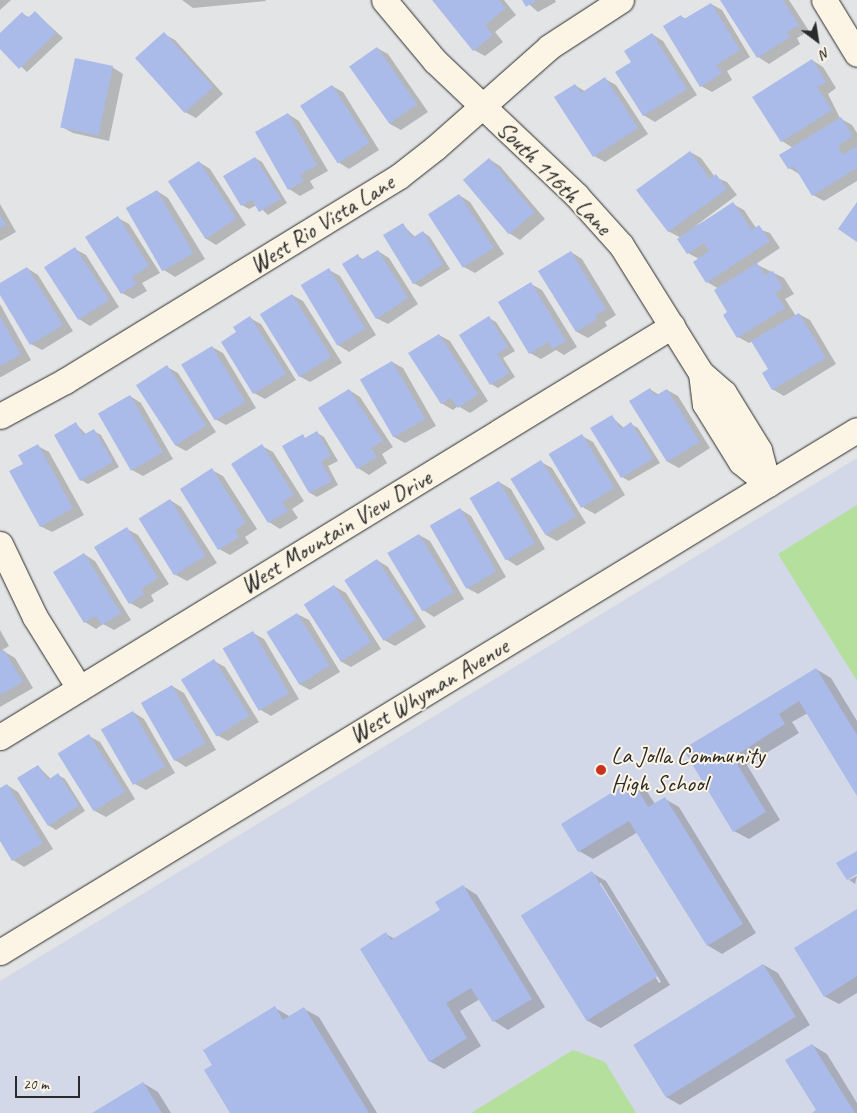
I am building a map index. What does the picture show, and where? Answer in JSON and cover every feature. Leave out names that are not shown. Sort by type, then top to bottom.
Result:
[{"type":"street","name":"South 116th Lane","points":[[384,0],[424,48],[607,228],[634,263],[701,373],[724,393],[759,450],[768,484]]},
{"type":"street","name":"West Rio Vista Lane","points":[[0,416],[66,381],[417,164],[549,47],[621,0]]},
{"type":"street","points":[[824,0],[857,54]]},
{"type":"street","name":"West Mountain View Drive","points":[[0,737],[672,326]]},
{"type":"street","name":"West Whyman Avenue","points":[[0,952],[857,430]]},
{"type":"street","points":[[0,544],[35,617],[79,688]]},
{"type":"shaded area","name":"La Jolla Community High School","points":[[857,458],[857,1113],[0,1113],[0,981]]},
{"type":"green space","points":[[857,505],[857,681],[778,554]]},
{"type":"green space","points":[[573,1050],[605,1062],[636,1113],[471,1113]]},
{"type":"building","points":[[432,0],[499,0],[506,8],[485,25],[493,35],[473,51]]},
{"type":"building","points":[[522,0],[537,0],[526,7]]},
{"type":"building","points":[[720,0],[783,0],[799,25],[787,32],[790,37],[757,58]]},
{"type":"building","points":[[711,3],[740,50],[716,65],[722,73],[700,87],[663,26],[681,15],[684,19]]},
{"type":"building","points":[[35,11],[56,33],[19,69],[0,49],[0,33],[22,12],[28,18]]},
{"type":"building","points":[[164,32],[214,87],[185,113],[135,58]]},
{"type":"building","points":[[652,33],[687,89],[643,116],[615,72],[631,62],[624,51]]},
{"type":"building","points":[[377,47],[417,104],[389,124],[349,67]]},
{"type":"building","points":[[75,58],[113,66],[98,136],[60,127]]},
{"type":"building","points":[[812,59],[826,82],[817,87],[832,110],[781,142],[752,97]]},
{"type":"building","points":[[605,77],[638,128],[593,157],[554,97],[575,84],[581,93]]},
{"type":"building","points":[[332,85],[370,143],[338,164],[300,106]]},
{"type":"building","points":[[288,113],[317,165],[300,175],[304,181],[288,190],[255,132]]},
{"type":"building","points":[[841,117],[853,136],[838,146],[843,155],[857,146],[857,168],[812,196],[794,166],[788,169],[779,155]]},
{"type":"building","points":[[690,151],[710,179],[716,174],[727,189],[668,232],[636,190]]},
{"type":"building","points":[[255,157],[281,199],[259,212],[252,200],[241,206],[223,176]]},
{"type":"building","points":[[489,158],[535,212],[509,234],[463,180]]},
{"type":"building","points":[[199,161],[237,219],[206,239],[168,181]]},
{"type":"building","points":[[157,190],[194,253],[162,271],[126,208]]},
{"type":"building","points":[[459,194],[494,248],[463,268],[428,214]]},
{"type":"building","points":[[733,202],[752,230],[759,225],[770,241],[706,283],[693,262],[709,251],[704,243],[687,254],[677,239]]},
{"type":"building","points":[[857,202],[857,242],[838,229]]},
{"type":"building","points":[[0,215],[6,225],[0,228]]},
{"type":"building","points":[[118,216],[149,266],[132,277],[137,284],[121,294],[85,237]]},
{"type":"building","points":[[403,223],[412,238],[423,231],[443,264],[413,284],[383,235]]},
{"type":"building","points":[[75,247],[109,300],[78,320],[44,267]]},
{"type":"building","points":[[378,250],[408,298],[376,319],[342,264],[358,254],[361,260]]},
{"type":"building","points":[[571,251],[606,309],[595,316],[597,319],[576,332],[538,271]]},
{"type":"building","points":[[757,263],[765,275],[773,271],[783,288],[775,293],[785,308],[737,338],[723,315],[727,312],[714,290]]},
{"type":"building","points":[[27,267],[63,325],[30,345],[0,295],[0,283]]},
{"type":"building","points":[[329,268],[366,329],[337,346],[301,285]]},
{"type":"building","points":[[531,282],[566,341],[552,349],[548,342],[529,354],[498,302]]},
{"type":"building","points":[[292,294],[331,357],[299,377],[260,314]]},
{"type":"building","points":[[799,313],[826,358],[772,390],[762,373],[768,369],[751,341]]},
{"type":"building","points":[[0,316],[21,354],[0,366]]},
{"type":"building","points":[[250,316],[286,374],[253,394],[221,342],[236,332],[233,327]]},
{"type":"building","points":[[489,316],[508,347],[497,354],[509,373],[490,385],[459,335]]},
{"type":"building","points":[[439,334],[478,394],[458,408],[451,398],[441,404],[408,353]]},
{"type":"building","points":[[212,346],[245,402],[215,420],[181,365]]},
{"type":"building","points":[[392,361],[426,419],[393,438],[360,380]]},
{"type":"building","points":[[167,365],[206,425],[175,446],[136,385]]},
{"type":"building","points":[[650,388],[655,396],[667,389],[700,442],[667,462],[629,401]]},
{"type":"building","points":[[349,389],[383,441],[371,448],[377,457],[357,469],[318,408]]},
{"type":"building","points":[[130,395],[163,452],[131,471],[98,414]]},
{"type":"building","points":[[612,415],[621,429],[631,422],[653,459],[621,478],[590,428]]},
{"type":"building","points":[[76,422],[83,435],[94,429],[113,462],[80,481],[54,435]]},
{"type":"building","points":[[317,431],[331,456],[321,462],[332,481],[309,493],[282,446],[303,434],[305,438]]},
{"type":"building","points":[[582,434],[614,488],[581,508],[549,454]]},
{"type":"building","points":[[38,444],[73,508],[40,527],[9,471],[23,464],[18,455]]},
{"type":"building","points":[[262,444],[294,495],[282,502],[288,511],[268,523],[231,464]]},
{"type":"building","points":[[541,460],[576,516],[545,535],[510,479]]},
{"type":"building","points":[[212,468],[246,523],[235,530],[239,537],[218,550],[180,489]]},
{"type":"building","points":[[499,481],[535,543],[506,560],[470,498]]},
{"type":"building","points":[[170,499],[206,556],[174,575],[139,519]]},
{"type":"building","points":[[460,508],[496,571],[466,589],[430,526]]},
{"type":"building","points":[[127,527],[158,578],[141,589],[144,594],[129,604],[94,547]]},
{"type":"building","points":[[419,534],[454,592],[422,611],[387,553]]},
{"type":"building","points":[[84,553],[121,613],[102,625],[96,616],[84,623],[53,572]]},
{"type":"building","points":[[377,559],[416,619],[384,641],[344,580]]},
{"type":"building","points":[[334,585],[371,642],[341,662],[304,605]]},
{"type":"building","points":[[297,613],[330,666],[299,685],[266,632]]},
{"type":"building","points":[[253,631],[289,693],[259,711],[223,648]]},
{"type":"building","points":[[4,650],[23,682],[0,695],[0,652]]},
{"type":"building","points":[[214,659],[250,716],[216,736],[181,680]]},
{"type":"building","points":[[816,668],[857,735],[857,796],[799,701],[779,714],[785,724],[733,757],[766,812],[733,832],[683,749]]},
{"type":"building","points":[[172,685],[206,743],[174,761],[141,703]]},
{"type":"building","points":[[133,711],[165,766],[133,785],[101,730]]},
{"type":"building","points":[[89,734],[125,792],[94,811],[58,754]]},
{"type":"building","points":[[38,765],[48,780],[58,773],[79,806],[48,826],[17,778]]},
{"type":"building","points":[[632,780],[648,807],[665,797],[743,924],[707,946],[629,821],[578,852],[561,824]]},
{"type":"building","points":[[7,784],[43,843],[12,861],[0,841],[0,788]]},
{"type":"building","points":[[857,851],[857,874],[847,880],[836,863]]},
{"type":"building","points":[[592,871],[658,976],[586,1021],[521,916]]},
{"type":"building","points":[[463,885],[532,999],[493,1022],[471,988],[446,1003],[467,1038],[429,1062],[360,949],[386,932],[391,940],[440,910],[435,902]]},
{"type":"building","points":[[857,909],[857,976],[824,997],[794,948]]},
{"type":"building","points":[[763,964],[796,1017],[666,1098],[633,1045]]},
{"type":"building","points":[[275,1006],[283,1020],[304,1007],[369,1113],[230,1113],[204,1070],[212,1065],[203,1050]]},
{"type":"building","points":[[812,1044],[855,1113],[812,1113],[816,1110],[785,1060]]},
{"type":"building","points":[[143,1082],[162,1113],[92,1113]]},
{"type":"place","name":"La Jolla Community High School","points":[[601,770]]}]
